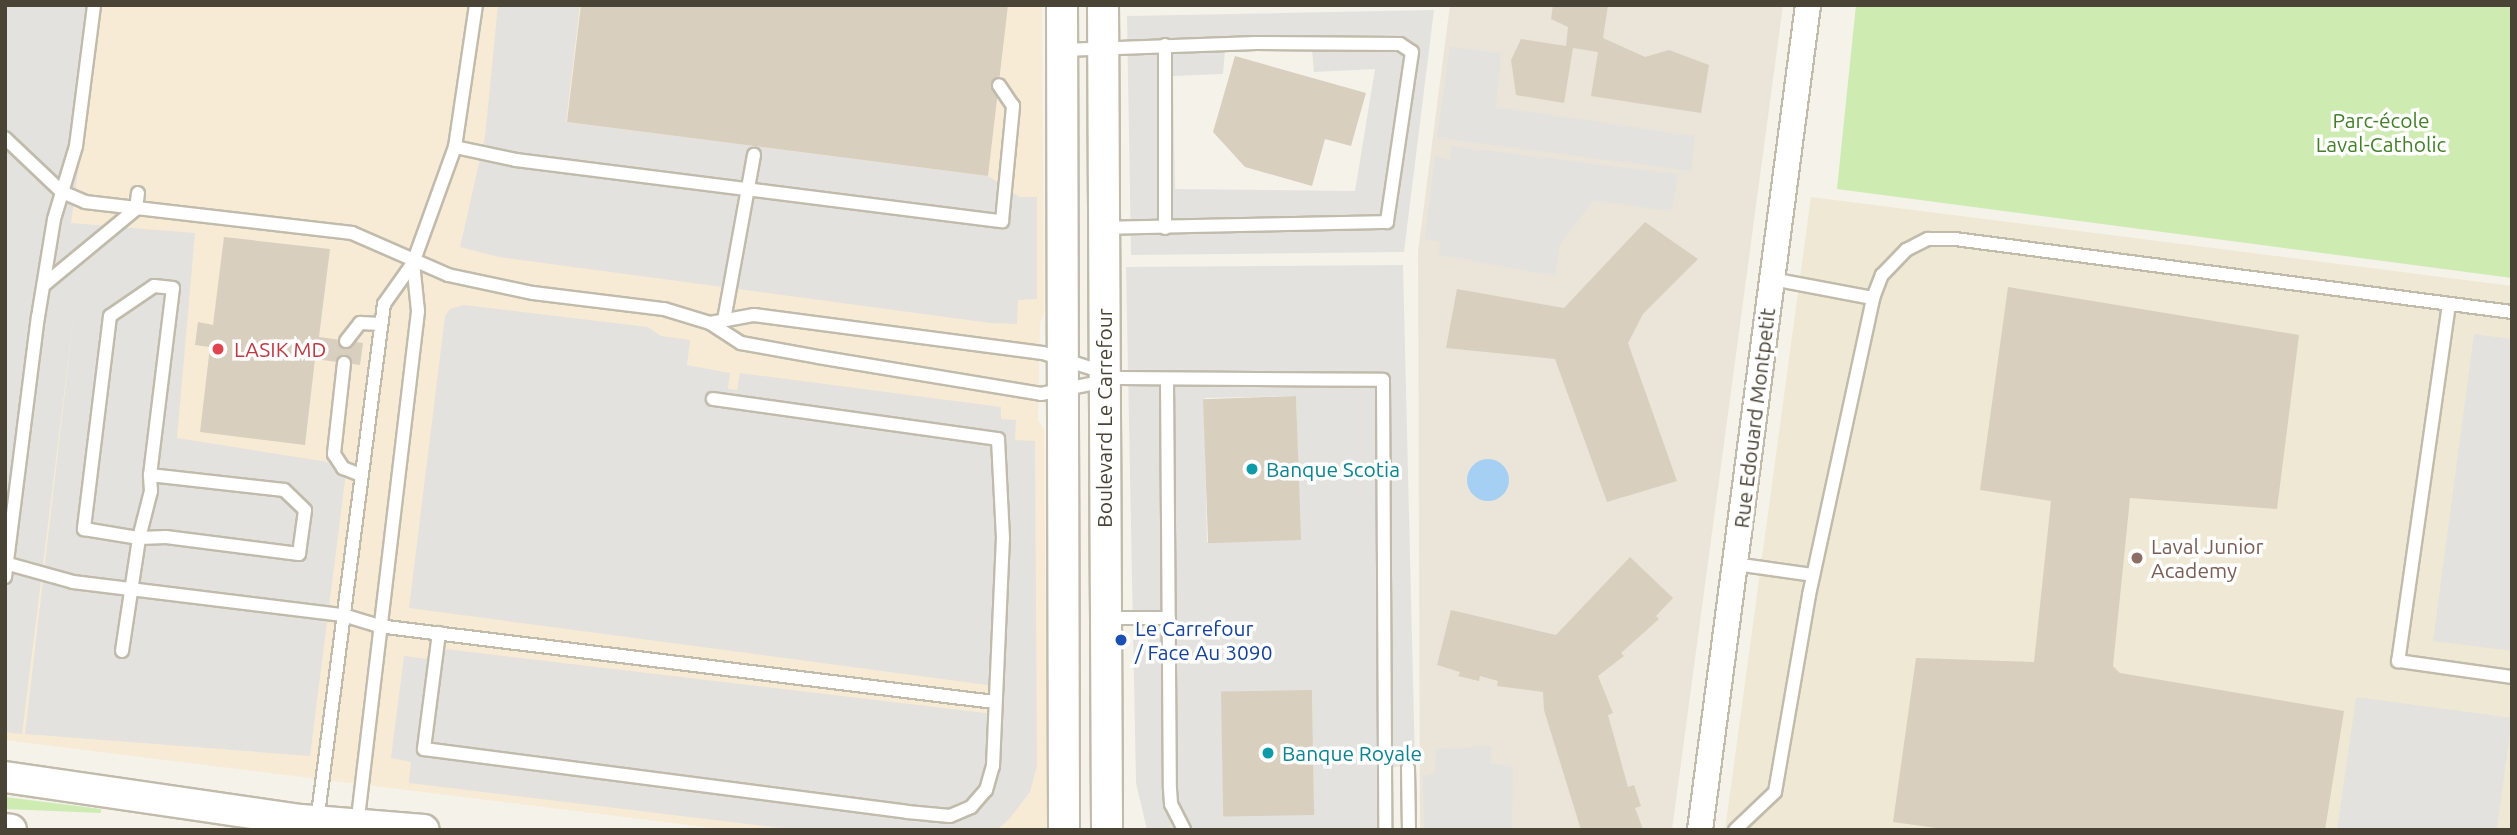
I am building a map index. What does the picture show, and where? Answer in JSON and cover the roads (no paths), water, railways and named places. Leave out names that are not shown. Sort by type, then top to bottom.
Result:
[{"type":"street","name":"Boulevard Le Carrefour","points":[[1062,5],[1064,830]]},
{"type":"street","name":"Boulevard Le Carrefour","points":[[1102,5],[1103,228],[1109,377],[1107,830]]},
{"type":"street","name":"Rue Edouard Montpetit","points":[[1700,830],[1808,5]]},
{"type":"street","points":[[5,778],[317,825],[424,830]]},
{"type":"street","points":[[5,829],[11,830]]},
{"type":"lane","points":[[94,5],[76,146],[62,192],[45,284],[6,568],[73,582],[343,615],[378,626],[994,702]]},
{"type":"lane","points":[[317,825],[384,304],[413,263],[455,147],[476,5]]},
{"type":"lane","points":[[1063,50],[1165,46],[1400,44],[1412,52],[1387,222],[1103,228]]},
{"type":"lane","points":[[1165,46],[1165,228]]},
{"type":"lane","points":[[455,147],[516,160],[749,187],[1002,221],[1013,106],[999,85]]},
{"type":"lane","points":[[5,138],[62,192],[85,202],[352,233],[413,263],[522,291],[640,305],[710,323],[741,343],[1030,393],[1062,389],[1109,377],[1383,380],[1385,830]]},
{"type":"lane","points":[[724,320],[736,237],[754,155]]},
{"type":"lane","points":[[45,284],[136,209],[138,193]]},
{"type":"lane","points":[[1735,830],[1775,792],[1813,575],[1873,298],[1882,275],[1906,250],[1939,237],[2512,312]]},
{"type":"lane","points":[[356,826],[418,305],[413,263]]},
{"type":"lane","points":[[1772,279],[1873,298]]},
{"type":"lane","points":[[122,651],[139,538],[147,519],[150,475],[173,288],[154,286],[110,316],[84,529],[139,538],[166,537],[299,554],[305,510],[284,490],[150,475]]},
{"type":"lane","points":[[2449,304],[2398,661],[2512,677]]},
{"type":"lane","points":[[710,323],[754,315],[1043,353],[1109,377]]},
{"type":"lane","points":[[346,341],[360,323],[381,324]]},
{"type":"lane","points":[[344,363],[334,454],[343,468],[362,475]]},
{"type":"lane","points":[[1167,379],[1171,796],[1184,830]]},
{"type":"lane","points":[[439,633],[424,749],[950,816],[979,800],[991,780],[1003,538],[998,439],[713,399]]},
{"type":"lane","points":[[1735,564],[1813,575]]},
{"type":"lane","points":[[1106,618],[1170,618]]},
{"type":"lane","points":[[1408,768],[1409,830]]},
{"type":"water","points":[[1488,459],[1503,465],[1509,480],[1503,495],[1488,501],[1473,495],[1467,480],[1473,465]]},
{"type":"place","name":"LASIK MD","points":[[218,349]]},
{"type":"place","name":"Banque Scotia","points":[[1252,469]]},
{"type":"place","name":"Laval Junior Academy","points":[[2137,558]]},
{"type":"place","name":"Le Carrefour / Face Au 3090","points":[[1121,640]]},
{"type":"place","name":"Banque Royale","points":[[1268,753]]},
{"type":"park label","name":"Parc-école Laval-Catholic","points":[[2381,132]]}]
